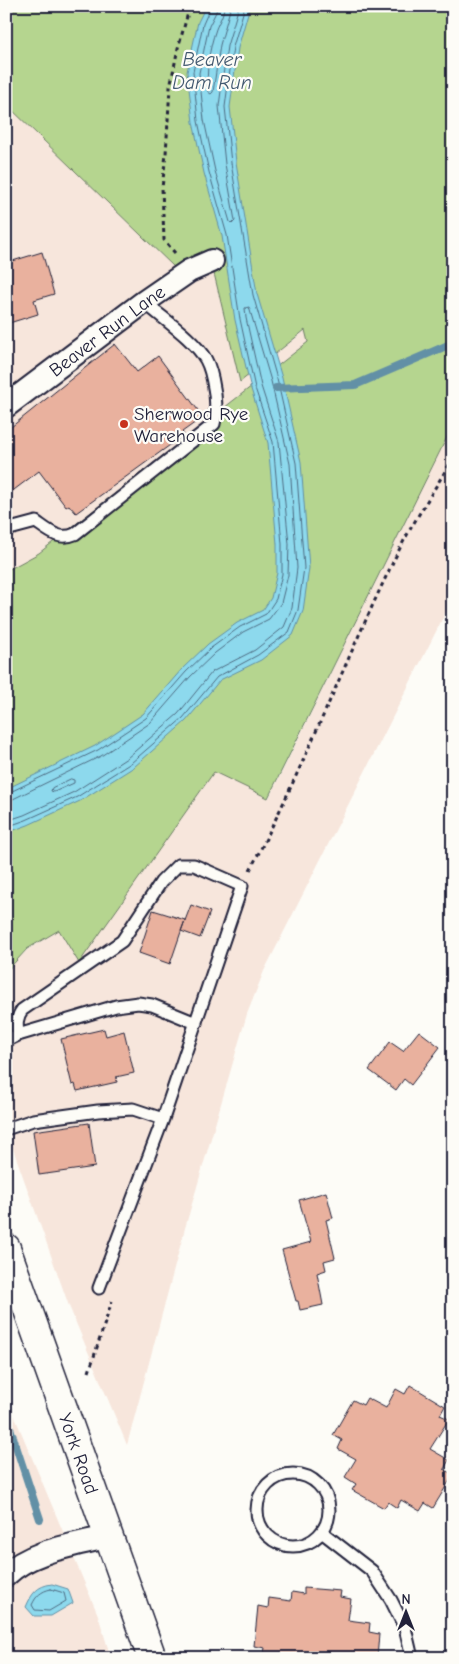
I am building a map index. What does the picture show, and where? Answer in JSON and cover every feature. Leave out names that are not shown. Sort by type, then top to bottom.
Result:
[{"type":"main road","name":"York Road","points":[[6,1248],[152,1658]]},
{"type":"street","name":"Beaver Run Lane","points":[[6,406],[144,302],[189,271],[212,261]]},
{"type":"street","points":[[6,1576],[15,1567],[35,1556],[110,1536]]},
{"type":"lane","points":[[6,530],[36,522],[55,536],[68,537],[75,534],[214,424],[217,415],[216,400],[212,374],[206,361],[198,349],[144,302]]},
{"type":"lane","points":[[18,1035],[17,1021],[18,1015],[22,1010],[122,941],[161,882],[178,865],[194,865],[242,886],[163,1119],[99,1288]]},
{"type":"lane","points":[[6,1041],[18,1035],[116,1006],[138,1003],[152,1005],[196,1023]]},
{"type":"lane","points":[[6,1129],[33,1120],[98,1111],[133,1109],[163,1119]]},
{"type":"lane","points":[[291,1474],[303,1475],[314,1480],[322,1488],[328,1499],[330,1511],[328,1522],[322,1533],[314,1541],[302,1546],[290,1547],[278,1544],[268,1537],[261,1528],[257,1516],[257,1504],[261,1493],[269,1483],[279,1477],[291,1474]]},
{"type":"lane","points":[[322,1533],[372,1571],[391,1600],[405,1628],[412,1658]]},
{"type":"path","points":[[189,271],[164,240],[162,188],[170,86],[190,6]]},
{"type":"path","points":[[242,886],[279,816],[395,558],[453,458]]},
{"type":"shaded area","points":[[6,104],[176,269],[212,265],[241,381],[306,330],[308,342],[34,557],[6,573]]},
{"type":"shaded area","points":[[453,425],[453,598],[264,971],[247,1014],[185,1228],[127,1445],[69,1306],[6,1129],[6,972],[27,950],[59,930],[79,962],[214,772],[269,798]]},
{"type":"shaded area","points":[[6,1396],[98,1615],[111,1658],[6,1658]]},
{"type":"green space","points":[[6,6],[453,6],[453,425],[268,798],[214,772],[79,963],[59,930],[27,949],[6,972],[6,571],[39,553],[308,342],[305,330],[240,382],[212,265],[176,269],[6,104]]},
{"type":"water","name":"Beaver Dam Run","points":[[206,6],[250,6],[238,48],[230,107],[236,162],[257,294],[282,378],[301,462],[309,568],[303,611],[293,635],[261,660],[220,680],[186,721],[134,767],[80,801],[6,833],[6,789],[95,746],[143,714],[182,669],[208,644],[237,623],[263,610],[271,598],[277,573],[277,544],[268,443],[251,389],[235,320],[222,236],[204,173],[193,122],[187,72],[198,22]]},
{"type":"water","points":[[52,1584],[68,1589],[73,1603],[51,1616],[34,1616],[26,1607],[30,1598],[39,1588]]},
{"type":"building","points":[[42,252],[54,294],[34,300],[38,314],[6,324],[6,263]]},
{"type":"building","name":"Sherwood Rye Warehouse","points":[[115,344],[137,372],[158,356],[203,417],[182,432],[184,435],[76,513],[69,505],[66,507],[39,471],[6,496],[6,431]]},
{"type":"building","points":[[191,905],[210,912],[200,938],[181,931]]},
{"type":"building","points":[[153,910],[185,920],[170,964],[139,953]]},
{"type":"building","points":[[104,1029],[106,1036],[124,1031],[134,1073],[116,1077],[117,1082],[77,1091],[75,1084],[72,1085],[61,1039]]},
{"type":"building","points":[[419,1031],[440,1047],[411,1085],[404,1079],[396,1090],[369,1070],[390,1042],[403,1051]]},
{"type":"building","points":[[89,1123],[95,1167],[39,1175],[33,1131]]},
{"type":"building","points":[[326,1192],[333,1218],[326,1220],[335,1258],[324,1261],[326,1270],[317,1273],[323,1305],[300,1310],[282,1250],[311,1242],[299,1200]]},
{"type":"building","points":[[410,1385],[445,1406],[440,1415],[449,1419],[430,1449],[449,1460],[444,1469],[453,1475],[433,1508],[425,1503],[420,1511],[401,1500],[397,1508],[388,1502],[384,1508],[352,1490],[356,1484],[345,1477],[356,1459],[338,1449],[342,1440],[333,1435],[353,1400],[363,1405],[367,1398],[386,1408],[396,1389],[405,1394]]},
{"type":"building","points":[[304,1588],[341,1591],[340,1597],[351,1599],[348,1620],[370,1623],[369,1632],[379,1634],[377,1658],[263,1658],[265,1648],[254,1646],[258,1606],[268,1608],[269,1598],[291,1601],[292,1592],[304,1594]]},
{"type":"waterway","points":[[276,388],[355,385],[453,343]]},
{"type":"waterway","points":[[6,1416],[40,1519]]},
{"type":"place","name":"Sherwood Rye Warehouse","points":[[124,424]]}]
